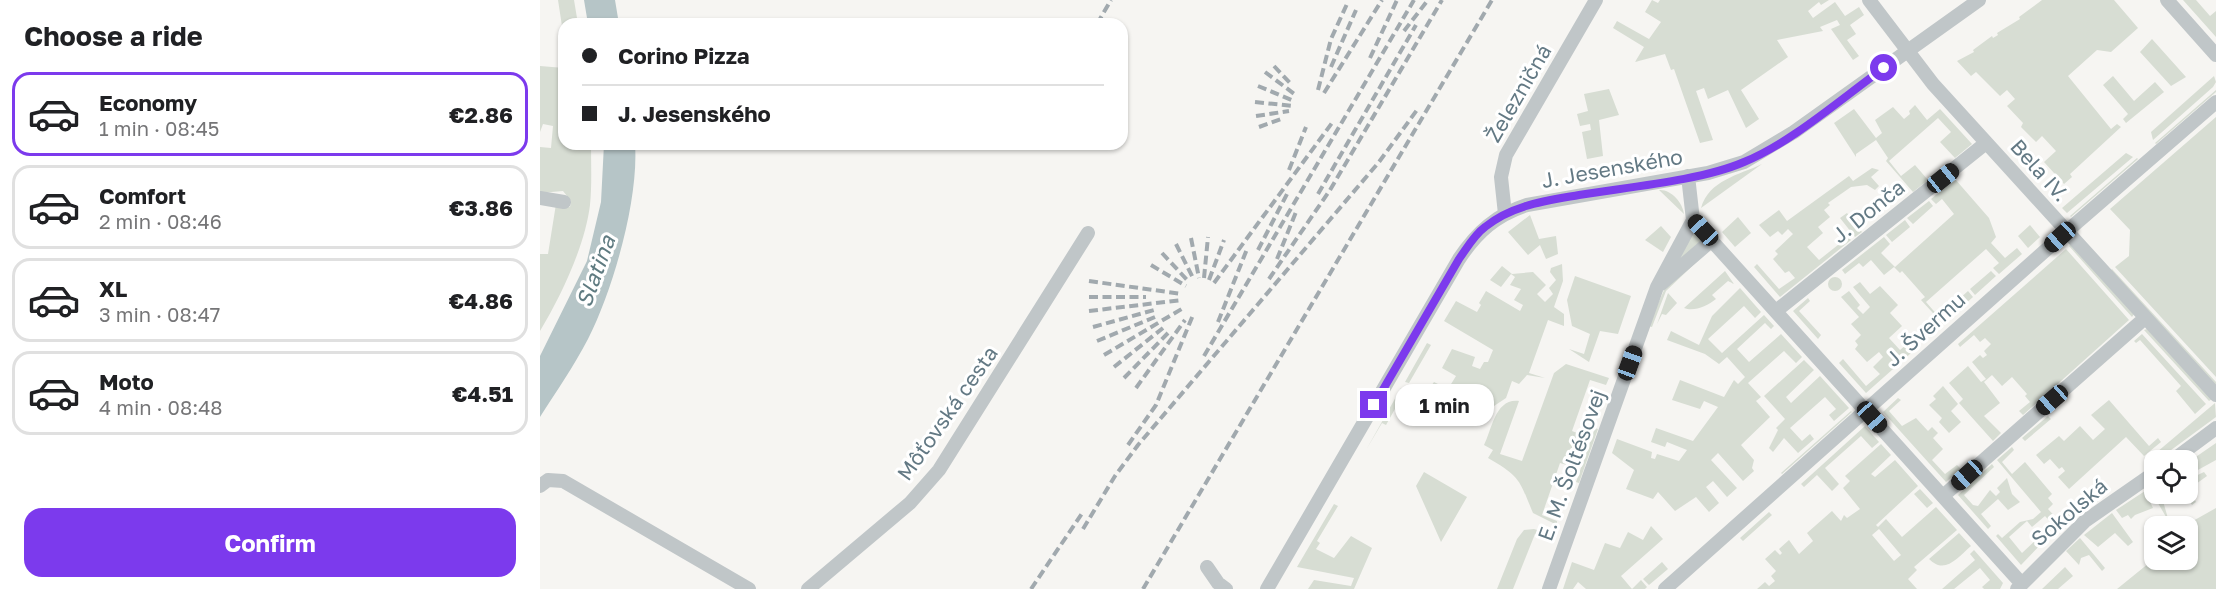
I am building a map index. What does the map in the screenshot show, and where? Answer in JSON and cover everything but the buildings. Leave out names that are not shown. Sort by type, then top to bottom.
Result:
[{"type":"street","name":"Železničná","points":[[1505,214],[1501,177],[1506,155],[1596,0]]},
{"type":"street","name":"Bela IV.","points":[[1869,0],[1906,52],[2216,395]]},
{"type":"street","name":"J. Jesenského","points":[[1267,589],[1459,259],[1483,228],[1505,214],[1543,201],[1688,177],[1728,168],[1758,156],[1979,0]]},
{"type":"street","points":[[2167,0],[2216,55]]},
{"type":"street","name":"J. Švermu","points":[[1669,588],[2067,231],[2216,102]]},
{"type":"street","name":"J. Donča","points":[[1776,311],[1986,143]]},
{"type":"street","points":[[1688,177],[1693,220],[1943,496],[2019,586]]},
{"type":"street","points":[[540,198],[564,202]]},
{"type":"street","name":"E. M. Šoltésovej","points":[[1549,589],[1657,287],[1693,220]]},
{"type":"street","name":"Môťovská cesta","points":[[808,589],[910,503],[939,470],[1088,233]]},
{"type":"street","name":"E. M. Šoltésovej","points":[[1657,287],[1712,240]]},
{"type":"street","points":[[1943,496],[2145,318]]},
{"type":"street","points":[[2186,450],[2216,428]]},
{"type":"street","points":[[540,486],[548,480],[563,481],[748,589]]},
{"type":"street","name":"Sokolská","points":[[2019,586],[2085,521],[2144,480]]},
{"type":"street","points":[[1208,567],[1218,583],[1226,589]]},
{"type":"shaded area","points":[[558,0],[574,0],[577,18],[561,18]]},
{"type":"shaded area","points":[[1652,0],[1658,3],[1660,0],[1829,0],[1821,5],[1819,2],[1808,11],[1813,18],[1835,2],[1845,16],[1859,7],[1864,15],[1850,25],[1856,34],[1847,40],[1859,56],[1853,60],[1831,29],[1840,25],[1837,20],[1820,27],[1823,31],[1777,40],[1788,57],[1741,90],[1759,119],[1746,128],[1728,90],[1708,99],[1704,88],[1696,91],[1713,140],[1700,143],[1674,69],[1671,70],[1665,54],[1635,62],[1644,47],[1613,28],[1617,21],[1649,39],[1661,22],[1645,12]]},
{"type":"shaded area","points":[[2042,0],[2114,0],[2138,28],[2111,52],[2097,50],[2068,76],[2111,129],[2117,124],[2121,127],[2070,174],[2072,177],[2064,184],[2044,162],[2056,151],[2042,136],[2036,142],[2021,127],[2023,123],[2007,106],[2015,99],[2007,90],[2000,96],[1976,72],[1971,76],[1957,61],[1974,52],[1973,50],[1992,36],[1993,38],[1998,35],[1997,33],[2020,19],[2019,17]]},
{"type":"shaded area","points":[[2183,0],[2196,0],[2210,16],[2216,11],[2216,37]]},
{"type":"shaded area","points":[[2152,39],[2186,77],[2171,86],[2140,52]]},
{"type":"shaded area","points":[[540,66],[558,68],[558,150],[591,150],[590,205],[578,254],[564,287],[540,331],[540,254],[548,254],[556,204],[570,207],[571,201],[563,191],[540,193],[540,147],[551,148],[553,126],[543,124],[540,132]]},
{"type":"shaded area","points":[[2113,76],[2134,101],[2155,82],[2164,92],[2126,123],[2123,119],[2128,114],[2103,85]]},
{"type":"shaded area","points":[[2214,76],[2216,82],[2213,87],[2153,140],[2151,132]]},
{"type":"shaded area","points":[[1609,89],[1619,115],[1599,120],[1603,156],[1587,159],[1582,132],[1591,130],[1590,124],[1580,126],[1577,114],[1588,111],[1584,94]]},
{"type":"shaded area","points":[[2216,90],[2216,92],[2155,143]]},
{"type":"shaded area","points":[[1915,105],[1927,120],[1940,109],[1972,144],[1955,158],[1940,142],[1951,132],[1938,118],[1889,161],[1901,176],[1915,165],[1928,180],[1913,192],[1886,161],[1888,158],[1876,140],[1856,154],[1856,157],[1834,123],[1854,109],[1876,138],[1882,133],[1875,120],[1893,107],[1904,119]]},
{"type":"shaded area","points":[[2216,117],[2216,377],[2115,267],[2129,256],[2130,230],[2110,209]]},
{"type":"shaded area","points":[[2126,153],[2133,157],[2067,213],[2062,208]]},
{"type":"shaded area","points":[[2137,158],[2138,159],[2070,216]]},
{"type":"shaded area","points":[[1762,164],[1701,208],[1705,199],[1718,185]]},
{"type":"shaded area","points":[[1872,168],[1879,170],[1871,177],[1879,186],[1875,190],[1867,185],[1851,187],[1828,203],[1830,205],[1824,210],[1830,217],[1818,227],[1823,233],[1807,247],[1819,260],[1848,237],[1851,240],[1780,297],[1754,267],[1757,264],[1779,289],[1795,278],[1789,271],[1785,273],[1773,259],[1778,254],[1775,251],[1793,234],[1788,229],[1782,235],[1778,231],[1770,237],[1759,225],[1779,210],[1787,221],[1849,176],[1853,181]]},
{"type":"shaded area","points":[[1955,179],[1989,218],[1996,237],[1991,243],[2005,258],[2017,248],[2022,254],[1999,274],[1993,268],[1999,263],[1986,249],[1926,302],[1939,317],[1945,312],[1950,318],[1943,324],[1921,300],[1925,297],[1902,271],[1900,273],[1894,267],[1884,275],[1871,260],[1863,267],[1859,263],[1845,274],[1842,270],[1884,237],[1890,244],[1881,253],[1895,267],[1954,214],[1942,199],[1936,204],[1931,199]]},
{"type":"shaded area","points":[[1659,190],[1668,192],[1676,198],[1684,214]]},
{"type":"shaded area","points":[[1929,201],[1933,206],[1913,224],[1907,218]]},
{"type":"shaded area","points":[[1847,213],[1862,232],[1855,237],[1840,218]]},
{"type":"shaded area","points":[[1530,215],[1539,239],[1556,236],[1558,254],[1546,259],[1540,245],[1528,255],[1508,232]]},
{"type":"shaded area","points":[[1738,217],[1751,233],[1735,247],[1722,232]]},
{"type":"shaded area","points":[[1905,220],[1910,227],[1892,242],[1886,235]]},
{"type":"shaded area","points":[[2030,225],[2040,237],[2028,248],[2018,236]]},
{"type":"shaded area","points":[[1661,226],[1671,237],[1663,252],[1645,240]]},
{"type":"shaded area","points":[[1694,230],[1702,238],[1702,242],[1678,262]]},
{"type":"shaded area","points":[[2071,244],[2134,314],[2132,317],[2069,246]]},
{"type":"shaded area","points":[[2066,249],[2129,320],[2023,415],[2019,411],[2030,402],[2025,396],[2027,394],[2012,377],[2002,386],[1992,375],[1984,382],[2000,403],[1984,416],[2001,433],[1993,441],[1959,403],[1963,399],[1949,383],[1968,366],[1981,382],[1986,379],[1972,362],[1980,355],[1983,358],[1987,355],[1984,351],[1991,344],[1985,338],[1980,342],[1974,335],[1960,347],[1958,344]]},
{"type":"shaded area","points":[[1707,252],[1666,291],[1652,327],[1648,326],[1665,288]]},
{"type":"shaded area","points":[[1562,264],[1563,281],[1554,307],[1564,314],[1564,326],[1548,320],[1529,373],[1545,378],[1527,375],[1519,384],[1512,381],[1506,398],[1485,412],[1469,408],[1473,393],[1467,392],[1466,399],[1451,390],[1449,394],[1429,389],[1434,382],[1448,389],[1456,376],[1442,368],[1452,349],[1475,357],[1472,366],[1480,369],[1484,362],[1488,362],[1493,350],[1444,321],[1456,301],[1477,312],[1486,291],[1520,311],[1523,305],[1514,300],[1521,289],[1510,285],[1515,277],[1511,274],[1501,287],[1490,280],[1502,266],[1512,274],[1533,272],[1546,285],[1537,294],[1545,302],[1553,294],[1549,288],[1556,280],[1550,272],[1551,268]]},
{"type":"shaded area","points":[[2112,269],[2216,382],[2216,386],[2110,271]]},
{"type":"shaded area","points":[[1725,271],[1734,284],[1728,281],[1712,295],[1716,299],[1705,306],[1696,309],[1684,308]]},
{"type":"shaded area","points":[[1991,271],[1996,276],[1975,295],[1970,289]]},
{"type":"shaded area","points":[[1575,276],[1631,296],[1618,334],[1600,331],[1589,362],[1569,349],[1584,354],[1590,334],[1572,326],[1567,300]]},
{"type":"shaded area","points":[[1832,277],[1838,277],[1842,284],[1838,291],[1832,291],[1828,287],[1828,281]]},
{"type":"shaded area","points":[[1860,282],[1870,294],[1880,286],[1898,305],[1890,313],[1902,326],[1889,338],[1900,350],[1913,339],[1919,346],[1866,393],[1839,363],[1843,359],[1866,386],[1880,374],[1873,367],[1883,357],[1879,352],[1867,362],[1855,349],[1858,345],[1855,341],[1861,335],[1851,324],[1859,317],[1841,297],[1849,291],[1860,305],[1857,308],[1863,314],[1870,307],[1853,287]]},
{"type":"shaded area","points":[[1740,288],[1761,312],[1755,318],[1744,306],[1708,339],[1722,353],[1764,315],[1774,326],[1771,329],[1765,323],[1737,349],[1749,362],[1781,334],[1802,357],[1796,363],[1784,351],[1748,383],[1761,397],[1756,401],[1770,417],[1741,445],[1754,460],[1752,468],[1754,471],[1743,481],[1718,453],[1711,460],[1737,488],[1727,497],[1713,481],[1706,487],[1719,503],[1709,512],[1696,497],[1675,511],[1658,492],[1653,499],[1626,489],[1634,470],[1612,453],[1617,439],[1652,452],[1651,458],[1655,459],[1657,454],[1679,461],[1687,450],[1667,442],[1665,447],[1651,442],[1656,428],[1693,441],[1718,407],[1704,401],[1700,409],[1672,400],[1680,380],[1724,397],[1734,380],[1738,384],[1745,377],[1727,357],[1719,364],[1705,354],[1667,340],[1671,331],[1699,345],[1712,316]]},
{"type":"shaded area","points":[[1968,291],[1973,297],[1953,315],[1948,309]]},
{"type":"shaded area","points":[[1668,293],[1677,303],[1666,315],[1662,314],[1657,324]]},
{"type":"shaded area","points":[[1808,298],[1810,301],[1799,311],[1821,335],[1818,339],[1793,311]]},
{"type":"shaded area","points":[[2147,329],[2212,399],[2209,401],[2144,330]]},
{"type":"shaded area","points":[[2142,334],[2206,404],[2195,414],[2176,391],[2181,386],[2140,340],[2136,343],[2134,341]]},
{"type":"shaded area","points":[[1427,343],[1431,345],[1409,383],[1405,382]]},
{"type":"shaded area","points":[[1804,360],[1814,370],[1786,397],[1791,403],[1820,376],[1849,408],[1834,421],[1829,415],[1836,409],[1825,397],[1790,428],[1802,441],[1810,434],[1814,439],[1798,453],[1784,438],[1773,452],[1769,448],[1778,430],[1776,428],[1785,419],[1764,396]]},
{"type":"shaded area","points":[[1566,364],[1609,378],[1606,385],[1590,380],[1572,431],[1587,437],[1577,468],[1560,463],[1542,515],[1557,521],[1557,525],[1533,513],[1518,480],[1488,458],[1493,450],[1484,445],[1499,410],[1511,401],[1519,401],[1500,454],[1522,461],[1554,373]]},
{"type":"shaded area","points":[[1943,386],[1958,404],[1951,411],[1961,422],[1949,433],[1939,422],[1942,418],[1929,405],[1936,399],[1933,396]]},
{"type":"shaded area","points":[[1401,388],[1405,391],[1386,425],[1382,423],[1366,450]]},
{"type":"shaded area","points":[[1898,398],[1901,400],[1889,411],[1902,426],[1916,418],[1928,431],[1932,427],[1938,433],[1933,438],[1943,449],[1932,460],[1945,474],[1957,465],[1961,469],[1946,482],[1883,412]]},
{"type":"shaded area","points":[[2109,400],[2149,446],[2158,438],[2161,442],[2151,450],[2144,450],[2144,456],[2126,437],[2069,489],[2058,477],[2065,471],[2062,467],[2059,469],[2050,459],[2044,464],[2036,455],[2059,436],[2064,441],[2080,426],[2093,440],[2105,429],[2091,415]]},
{"type":"shaded area","points":[[2215,403],[2216,417],[2171,450],[2159,450]]},
{"type":"shaded area","points":[[1851,411],[1852,412],[1781,473]]},
{"type":"shaded area","points":[[2048,416],[2051,419],[2025,441],[2022,438]]},
{"type":"shaded area","points":[[1865,426],[1879,442],[1872,448],[1861,436],[1825,468],[1839,484],[1832,491],[1817,475],[1804,487],[1801,484]]},
{"type":"shaded area","points":[[1595,428],[1598,429],[1579,483],[1576,482]]},
{"type":"shaded area","points":[[2216,443],[2216,460],[2198,470],[2198,455]]},
{"type":"shaded area","points":[[1881,444],[1891,455],[1871,474],[1875,477],[1895,460],[1918,486],[1876,525],[1878,527],[1886,519],[1902,537],[1936,507],[1957,530],[1914,567],[1917,570],[1908,579],[1917,589],[1757,589],[1765,582],[1769,586],[1775,581],[1771,576],[1776,571],[1765,559],[1775,550],[1780,555],[1782,553],[1779,549],[1789,540],[1799,554],[1813,541],[1807,533],[1832,511],[1841,521],[1844,515],[1847,518],[1860,509],[1843,488],[1850,481],[1845,476]],"holes":[[[1879,529],[1901,555],[1894,561],[1872,535]]]},
{"type":"shaded area","points":[[2012,447],[2014,450],[2002,462],[2012,474],[2025,462],[2052,494],[2048,498],[2053,504],[2048,509],[2059,521],[2053,525],[2045,516],[2032,527],[2027,521],[2009,537],[2022,553],[2040,536],[2044,541],[2021,565],[1996,536],[1998,534],[2002,538],[2020,522],[2033,519],[2041,512],[1997,460]]},
{"type":"shaded area","points":[[1992,464],[1994,467],[1964,495],[1973,505],[1978,506],[1990,490],[1996,496],[2000,492],[1997,488],[2007,478],[2012,494],[2020,502],[2008,510],[1998,499],[1981,514],[1991,526],[1988,529],[1958,495]]},
{"type":"shaded area","points":[[1424,472],[1467,497],[1441,542],[1416,486]]},
{"type":"shaded area","points":[[2204,472],[2207,476],[2198,482],[2198,475]]},
{"type":"shaded area","points":[[1920,489],[1933,503],[1927,508],[1914,494]]},
{"type":"shaded area","points":[[2144,492],[2144,504],[2151,504],[2153,508],[2131,519],[2128,515],[2122,518],[2116,510]]},
{"type":"shaded area","points":[[2087,497],[2091,500],[2062,525],[2059,521]]},
{"type":"shaded area","points":[[1334,504],[1338,506],[1317,541],[1320,543],[1316,549],[1334,558],[1351,536],[1372,548],[1354,589],[1308,589],[1314,580],[1351,586],[1354,578],[1297,567]]},
{"type":"shaded area","points":[[2158,504],[2164,504],[2166,516]]},
{"type":"shaded area","points":[[2216,508],[2216,589],[2117,589],[2144,567],[2144,570],[2198,570],[2198,518]]},
{"type":"shaded area","points":[[1769,512],[1772,515],[1743,541],[1740,538]]},
{"type":"shaded area","points":[[2112,513],[2133,542],[2128,546],[2115,533],[2098,547],[2084,535]]},
{"type":"shaded area","points":[[1651,526],[1663,539],[1621,576],[1632,589],[1586,589],[1578,582],[1573,589],[1563,589],[1572,562],[1594,570],[1605,543],[1620,548],[1628,532],[1643,540]]},
{"type":"shaded area","points":[[1534,529],[1553,535],[1551,540],[1535,534],[1513,589],[1497,589],[1517,539],[1524,530]]},
{"type":"shaded area","points":[[1959,533],[1971,546],[1961,555],[1946,565],[1935,564],[1929,559]]},
{"type":"shaded area","points":[[2080,538],[2105,568],[2102,571],[2089,555],[2081,558],[2079,565],[2066,551]]},
{"type":"shaded area","points":[[1974,550],[2003,583],[2000,589],[1982,587],[1990,580],[1980,568],[1954,589],[1942,589],[1975,560],[1970,554]]},
{"type":"shaded area","points":[[1662,562],[1668,569],[1649,585],[1643,579]]},
{"type":"shaded area","points":[[2065,567],[2073,576],[2058,589],[2042,589]]},
{"type":"shaded area","points":[[1641,580],[1647,587],[1645,589],[1632,589]]},
{"type":"water","points":[[584,0],[615,0],[618,18],[587,18]]},
{"type":"water","name":"Slatina","points":[[604,150],[635,150],[633,191],[628,217],[606,296],[588,339],[540,417],[540,356],[587,261],[601,202]]},
{"type":"railway","points":[[1100,18],[1111,0]]},
{"type":"railway","points":[[1324,93],[1382,0]]},
{"type":"railway","points":[[1370,58],[1397,0]]},
{"type":"railway","points":[[1204,356],[1414,0]]},
{"type":"railway","points":[[1404,31],[1428,0]]},
{"type":"railway","points":[[1269,279],[1330,190],[1442,0]]},
{"type":"railway","points":[[1143,589],[1492,0]]},
{"type":"railway","points":[[1318,90],[1331,39],[1347,4]]},
{"type":"railway","points":[[1331,67],[1356,10]]},
{"type":"railway","points":[[1318,194],[1416,25]]},
{"type":"railway","points":[[1274,66],[1291,84]]},
{"type":"railway","points":[[1265,72],[1297,96]]},
{"type":"railway","points":[[1258,86],[1294,101]]},
{"type":"railway","points":[[1255,102],[1293,106]]},
{"type":"railway","points":[[1083,529],[1115,476],[1138,445],[1379,162],[1417,110]]},
{"type":"railway","points":[[1256,116],[1289,111]]},
{"type":"railway","points":[[1259,127],[1284,118]]},
{"type":"railway","points":[[1214,283],[1332,123]]},
{"type":"railway","points":[[1289,170],[1306,127]]},
{"type":"railway","points":[[1258,250],[1287,194]]},
{"type":"railway","points":[[1277,259],[1296,212]]},
{"type":"railway","points":[[1204,278],[1208,237]]},
{"type":"railway","points":[[1191,238],[1199,278]]},
{"type":"railway","points":[[1209,280],[1224,240]]},
{"type":"railway","points":[[1176,244],[1194,280]]},
{"type":"railway","points":[[1218,322],[1247,249]]},
{"type":"railway","points":[[1162,253],[1189,282]]},
{"type":"railway","points":[[1151,265],[1186,286]]},
{"type":"railway","points":[[1089,281],[1182,294]]},
{"type":"railway","points":[[1089,297],[1146,297]]},
{"type":"railway","points":[[1089,311],[1182,300]]},
{"type":"railway","points":[[1104,355],[1185,307]]},
{"type":"railway","points":[[1093,327],[1154,310]]},
{"type":"railway","points":[[1128,445],[1156,405],[1193,315]]},
{"type":"railway","points":[[1097,341],[1155,317]]},
{"type":"railway","points":[[1136,388],[1185,320]]},
{"type":"railway","points":[[1114,367],[1163,328]]},
{"type":"railway","points":[[1124,378],[1168,333]]},
{"type":"railway","points":[[1031,589],[1083,512]]},
{"type":"route","points":[[1374,405],[1468,245],[1483,228],[1493,221],[1515,209],[1543,201],[1708,173],[1744,162],[1781,141],[1884,68]]}]
